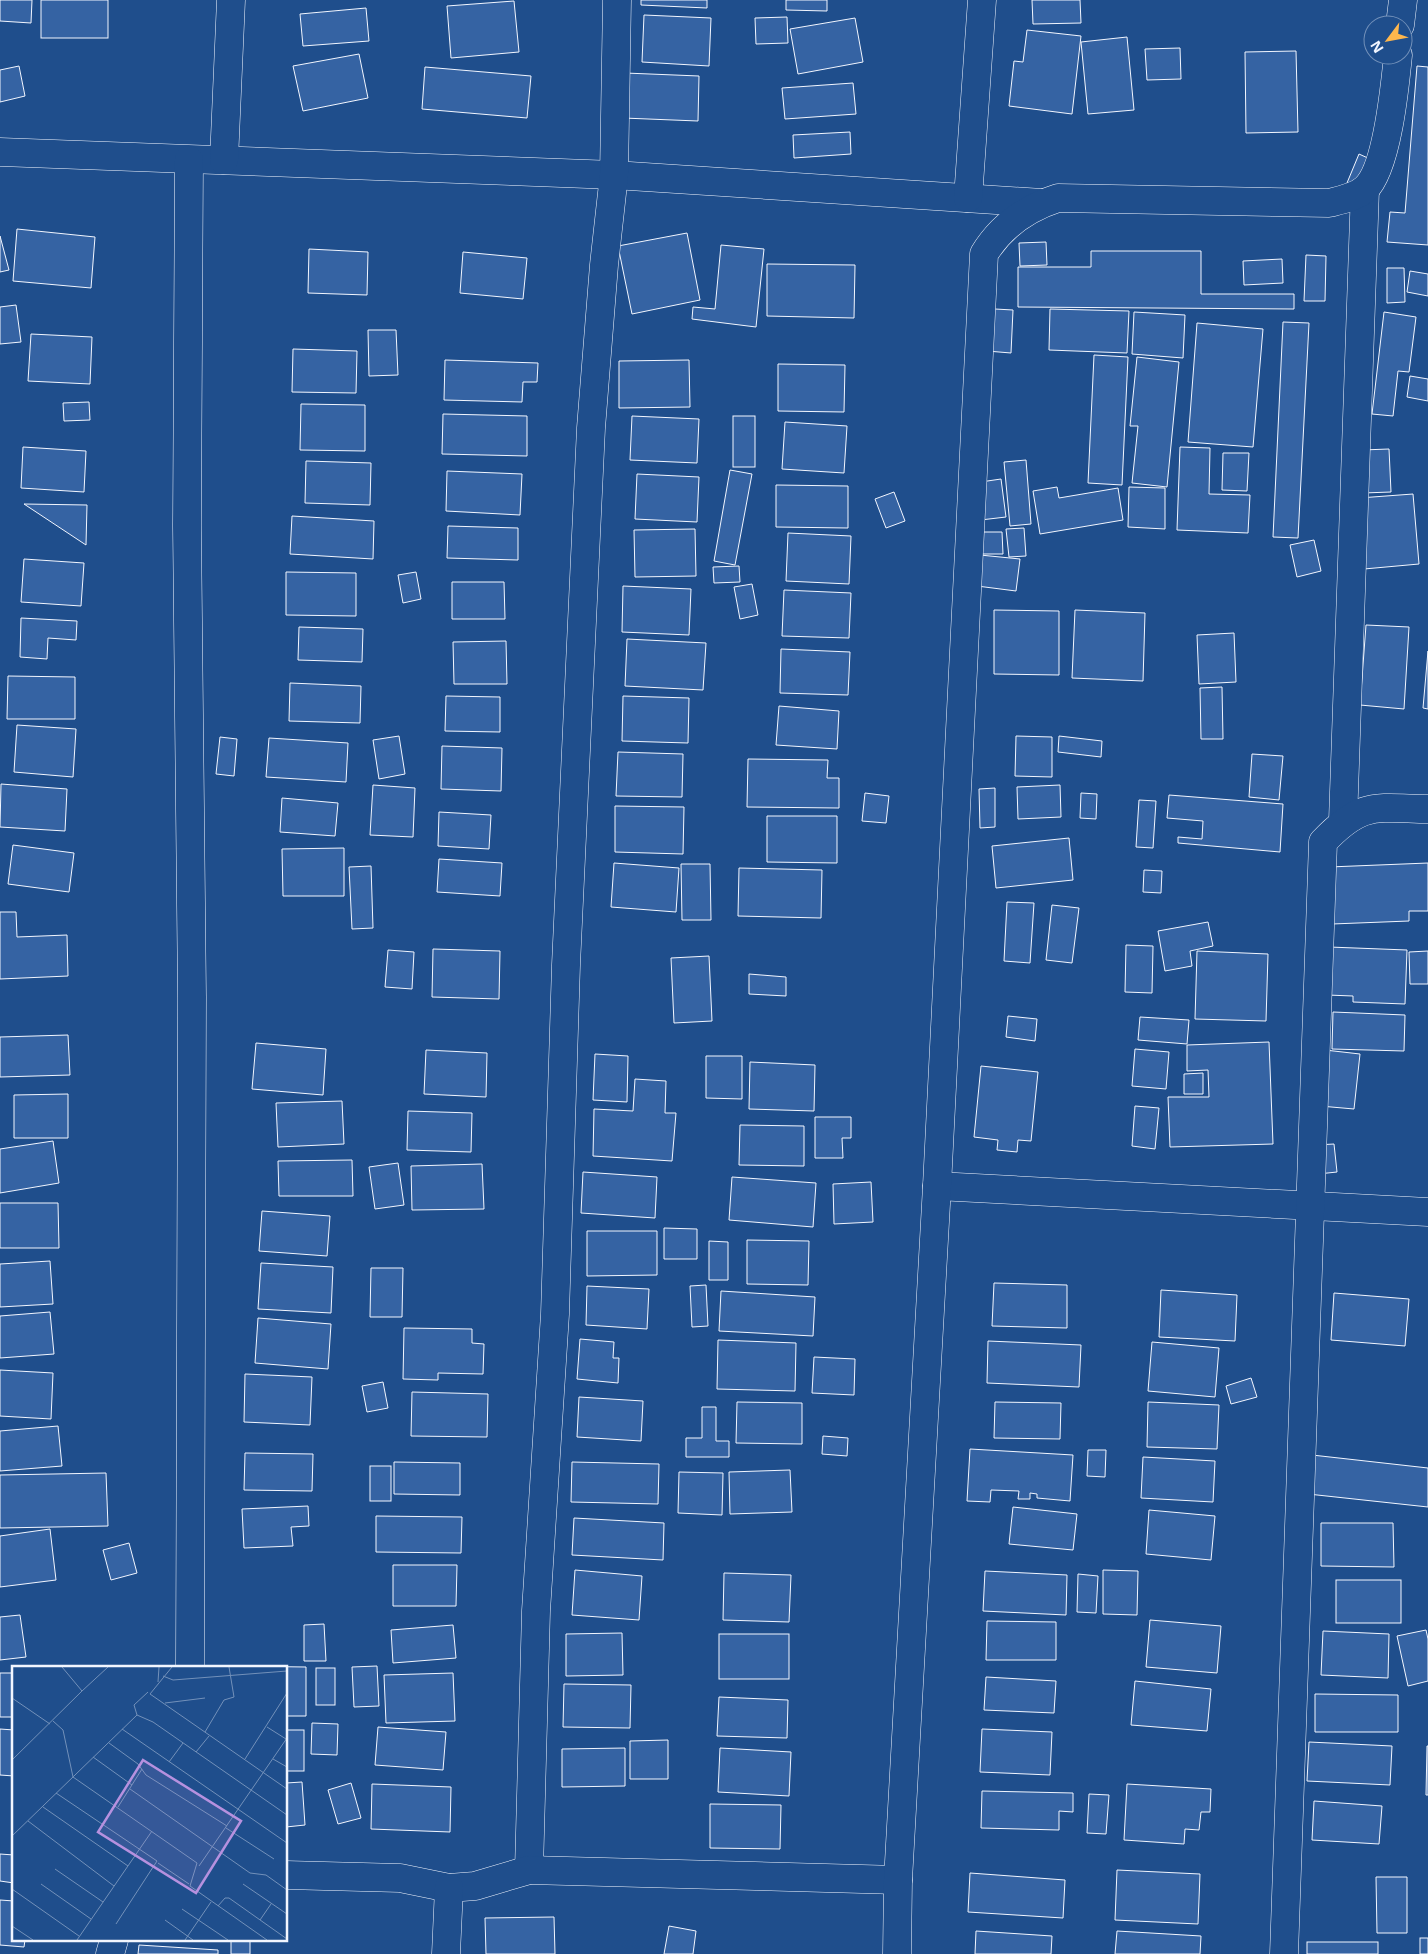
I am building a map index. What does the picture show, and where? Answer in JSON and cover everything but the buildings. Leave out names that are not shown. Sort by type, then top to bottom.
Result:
[{"type":"street","points":[[224,160],[231,0]]},
{"type":"street","points":[[529,1870],[536,1611],[555,1314],[566,965],[590,438],[604,265],[614,175],[617,0]]},
{"type":"street","points":[[968,198],[982,0]]},
{"type":"street","points":[[1401,15],[1402,0]]},
{"type":"street","points":[[897,1954],[898,1880],[937,1186],[984,254],[992,240],[1024,212],[1058,198],[1329,203],[1349,198],[1365,189],[1375,174],[1383,154],[1397,65]]},
{"type":"street","points":[[0,152],[614,175],[1042,203]]},
{"type":"street","points":[[189,160],[187,536],[192,987],[190,1666]]},
{"type":"street","points":[[1343,821],[1365,189]]},
{"type":"street","points":[[1284,1954],[1323,842],[1343,821],[1362,811],[1380,808],[1428,809]]},
{"type":"street","points":[[937,1186],[1428,1212]]},
{"type":"street","points":[[288,1875],[400,1878],[450,1888],[475,1886],[529,1870],[898,1880]]},
{"type":"street","points":[[446,1954],[450,1888]]}]
